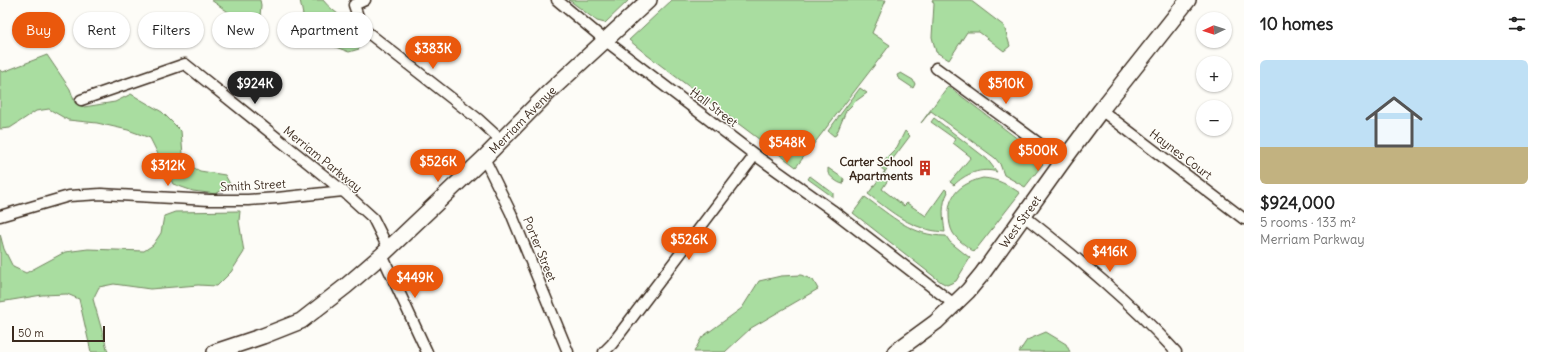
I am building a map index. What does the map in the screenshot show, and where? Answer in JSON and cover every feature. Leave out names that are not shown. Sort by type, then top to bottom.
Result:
[{"type":"street","points":[[365,0],[354,5],[362,28],[478,119],[502,142]]},
{"type":"street","name":"Hall Street","points":[[557,0],[606,41],[756,155],[832,210],[954,304]]},
{"type":"street","name":"Merriam Avenue","points":[[220,351],[301,321],[341,291],[502,142],[549,92],[649,0]]},
{"type":"street","name":"West Street","points":[[895,352],[936,322],[982,274],[1101,110],[1188,0]]},
{"type":"street","name":"Merriam Parkway","points":[[81,100],[185,64],[343,191],[373,218],[385,251],[427,352]]},
{"type":"street","points":[[936,68],[1063,161]]},
{"type":"street","name":"Haynes Court","points":[[1101,110],[1244,219]]},
{"type":"street","points":[[604,352],[612,344],[756,155]]},
{"type":"street","name":"Porter Street","points":[[484,158],[511,213],[568,352]]},
{"type":"street","name":"Smith Street","points":[[0,216],[69,196],[101,194],[209,200],[248,200],[343,191]]},
{"type":"street","points":[[1024,216],[1091,271],[1146,321],[1176,352]]},
{"type":"green space","points":[[211,0],[260,0],[260,12],[228,12]]},
{"type":"green space","points":[[300,0],[323,0],[335,12],[302,12]]},
{"type":"green space","points":[[569,0],[629,0],[605,23],[597,21]]},
{"type":"green space","points":[[672,0],[886,0],[872,33],[890,45],[796,167],[629,40]]},
{"type":"green space","points":[[932,0],[970,0],[1004,26],[1010,46],[1004,51],[979,32],[967,32],[949,60],[936,52],[932,37],[934,4]]},
{"type":"green space","points":[[338,48],[359,48],[349,52]]},
{"type":"green space","points":[[47,55],[70,89],[75,103],[84,107],[115,102],[131,94],[162,112],[181,131],[183,154],[186,164],[200,171],[225,175],[230,184],[216,194],[193,191],[173,184],[150,138],[128,130],[97,123],[68,120],[49,109],[36,111],[10,128],[0,129],[0,70],[3,72]]},
{"type":"green space","points":[[901,73],[913,80],[915,84],[913,88],[898,78],[897,75]]},
{"type":"green space","points":[[948,86],[1031,149],[1035,157],[1046,160],[1025,187],[1004,175],[1000,164],[995,158],[931,111],[921,123]]},
{"type":"green space","points":[[860,88],[867,93],[846,111],[836,135],[834,136],[828,131]]},
{"type":"green space","points":[[934,118],[987,159],[997,172],[985,170],[974,172],[954,185],[950,182],[971,157],[953,143],[955,139],[931,122]]},
{"type":"green space","points":[[905,131],[910,136],[889,164],[883,161],[897,147]]},
{"type":"green space","points":[[880,162],[887,169],[884,173],[890,177],[882,189],[904,206],[907,203],[926,216],[945,189],[948,192],[943,206],[945,232],[933,231],[912,224],[894,214],[868,194],[885,171],[877,165]]},
{"type":"green space","points":[[828,168],[844,179],[843,184],[836,181],[828,173]]},
{"type":"green space","points":[[810,176],[833,193],[833,197],[808,179]]},
{"type":"green space","points":[[983,178],[1003,183],[1020,193],[974,252],[960,241],[953,233],[949,222],[949,207],[958,190],[969,183]]},
{"type":"green space","points":[[865,197],[893,218],[912,229],[922,233],[946,236],[950,242],[970,258],[956,281],[947,285],[941,282],[853,213]]},
{"type":"green space","points":[[240,211],[239,221],[244,252],[231,272],[217,286],[198,285],[150,289],[114,284],[99,287],[93,299],[108,352],[91,352],[79,299],[67,294],[42,295],[0,302],[0,234],[4,249],[13,267],[26,273],[65,252],[88,249],[144,251],[153,245],[161,233],[164,216],[175,212]]},
{"type":"green space","points":[[801,275],[813,280],[818,289],[751,328],[725,352],[694,352],[702,337],[742,308],[759,281],[781,276]]},
{"type":"green space","points":[[1046,332],[1066,344],[1070,352],[1019,352],[1027,340]]},
{"type":"place","name":"Carter School Apartments","points":[[925,168]]}]
